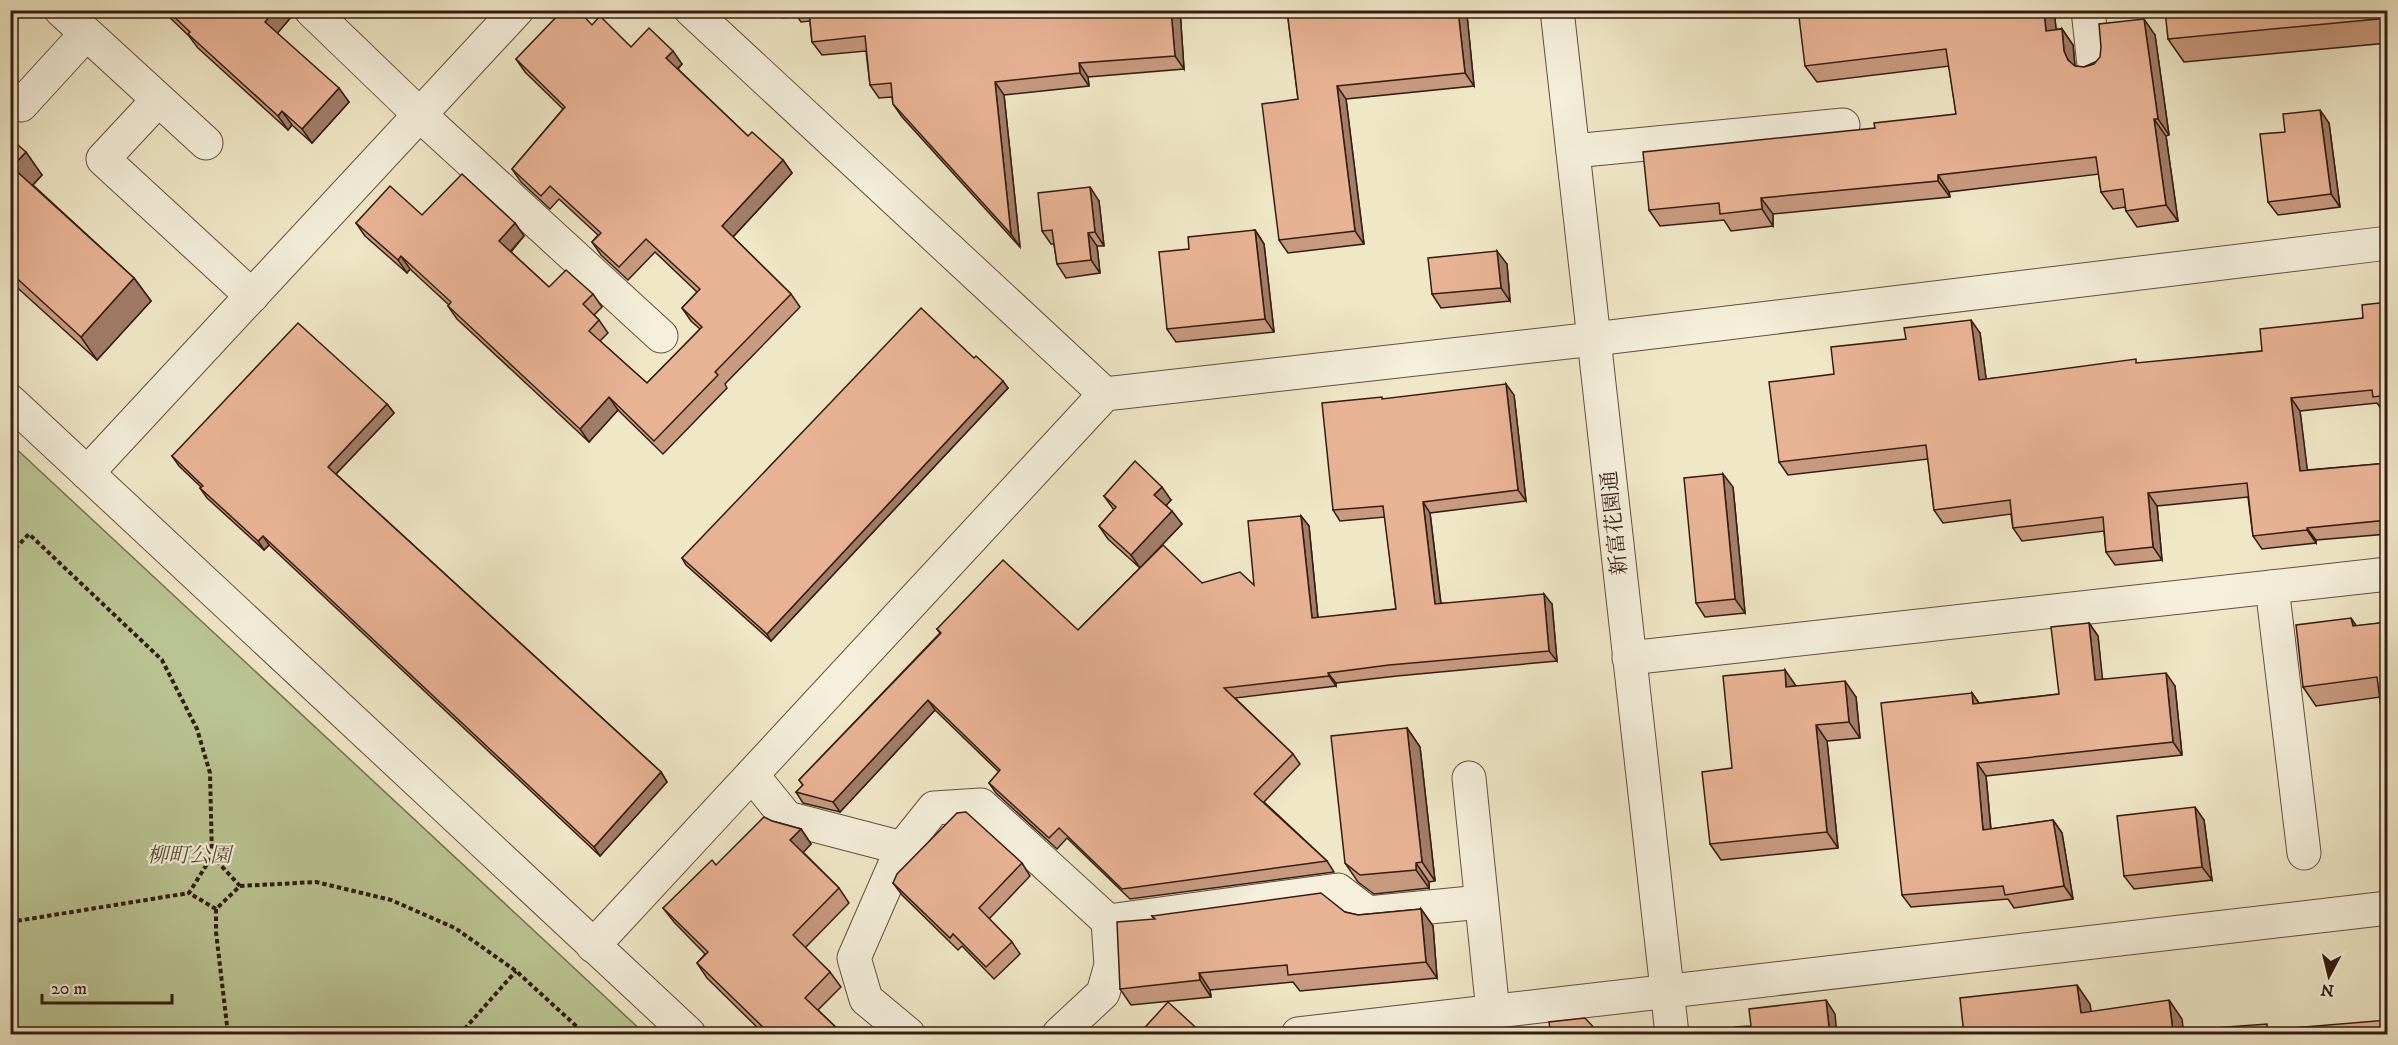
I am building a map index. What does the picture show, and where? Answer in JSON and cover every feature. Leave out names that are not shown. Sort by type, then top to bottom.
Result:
[{"type":"street","points":[[61,10],[206,143]]},
{"type":"street","points":[[311,10],[420,115],[661,336]]},
{"type":"street","points":[[87,473],[517,10]]},
{"type":"street","points":[[691,10],[1105,394]]},
{"type":"street","name":"新富花園通","points":[[1557,10],[1672,1035]]},
{"type":"street","points":[[2088,10],[2094,64]]},
{"type":"street","points":[[10,96],[21,105],[86,34]]},
{"type":"street","points":[[158,100],[103,159],[252,296]]},
{"type":"street","points":[[1573,151],[1843,125]]},
{"type":"street","points":[[593,946],[1105,394],[1593,339],[2388,243]]},
{"type":"street","points":[[10,401],[688,1035]]},
{"type":"street","points":[[1629,658],[2388,574]]},
{"type":"street","points":[[2272,587],[2304,853]]},
{"type":"street","points":[[752,775],[787,818],[902,848]]},
{"type":"street","points":[[1469,778],[1493,1012]]},
{"type":"street","points":[[908,1035],[866,999],[854,958],[902,848],[933,808],[981,805],[1108,921],[1111,965],[1104,993],[1059,1035]]},
{"type":"street","points":[[1108,921],[1338,890],[1368,913],[1481,902]]},
{"type":"street","points":[[1298,1035],[2388,908]]},
{"type":"path","points":[[10,554],[29,534],[162,660],[197,729],[210,773],[212,856],[189,893]]},
{"type":"path","points":[[212,856],[240,886]]},
{"type":"path","points":[[228,1035],[216,932],[216,909],[240,886],[316,882],[391,900],[455,928],[516,971],[585,1035]]},
{"type":"path","points":[[10,922],[189,893],[216,909]]},
{"type":"path","points":[[461,1034],[516,971]]},
{"type":"green space","name":"柳町公園","points":[[11,444],[645,1034],[11,1034]]},
{"type":"building","points":[[167,10],[275,10],[265,22],[339,88],[302,129],[282,111],[278,116],[188,34],[190,32]]},
{"type":"building","points":[[563,10],[578,10],[592,25],[600,16],[631,47],[649,28],[673,51],[666,58],[748,136],[752,132],[783,160],[722,226],[791,294],[715,372],[718,375],[654,441],[609,397],[580,429],[448,306],[451,302],[401,256],[398,260],[356,223],[390,186],[422,215],[462,174],[515,223],[499,241],[549,287],[566,270],[593,294],[583,304],[599,320],[589,331],[647,383],[702,327],[682,308],[700,289],[646,239],[619,267],[592,242],[601,233],[550,186],[541,196],[512,169],[565,107],[516,59]]},
{"type":"building","points":[[809,10],[1171,10],[1175,56],[1079,63],[1080,73],[995,82],[1011,234],[893,104],[891,83],[870,85],[865,36],[812,42]]},
{"type":"building","points":[[1287,10],[1458,10],[1465,73],[1337,86],[1355,231],[1279,240],[1262,104],[1298,99]]},
{"type":"building","points":[[1852,10],[2044,10],[2046,31],[2062,29],[2064,51],[2068,60],[2075,66],[2084,67],[2094,64],[2100,57],[2099,24],[2144,19],[2158,119],[2154,119],[2166,205],[2126,211],[2123,189],[2101,192],[2096,157],[1938,175],[1938,181],[1761,198],[1762,209],[1720,214],[1719,203],[1649,210],[1643,152],[1875,128],[1874,123],[1956,114],[1946,49],[1805,66],[1799,17]]},
{"type":"building","points":[[2165,10],[2388,10],[2388,18],[2168,39]]},
{"type":"building","points":[[2320,110],[2331,194],[2268,202],[2260,134],[2285,132],[2283,114]]},
{"type":"building","points":[[10,138],[26,152],[12,167],[134,278],[81,337],[10,272]]},
{"type":"building","points":[[1090,187],[1095,232],[1088,233],[1091,260],[1057,264],[1052,230],[1042,231],[1038,193]]},
{"type":"building","points":[[1255,230],[1265,319],[1167,329],[1159,252],[1189,249],[1188,237]]},
{"type":"building","points":[[1497,251],[1501,288],[1432,294],[1428,258]]},
{"type":"building","points":[[2388,302],[2388,395],[2373,397],[2372,390],[2291,398],[2300,471],[2388,463],[2388,520],[2253,536],[2247,483],[2148,493],[2153,547],[2106,552],[2103,517],[2013,528],[2010,500],[1934,510],[1926,445],[1779,462],[1769,382],[1834,374],[1831,347],[1906,339],[1904,328],[1971,320],[1979,380],[2136,359],[2136,363],[2262,351],[2260,329],[2363,318],[2362,305]]},
{"type":"building","points":[[921,308],[974,358],[976,356],[1003,381],[767,634],[682,558]]},
{"type":"building","points":[[298,323],[387,404],[328,467],[661,772],[594,847],[263,536],[258,541],[200,488],[203,486],[172,456]]},
{"type":"building","points":[[1506,384],[1518,490],[1423,502],[1435,604],[1544,594],[1549,651],[1389,665],[1328,673],[1329,676],[1224,688],[1293,754],[1254,794],[1327,861],[1122,889],[1059,828],[1049,838],[989,783],[1000,770],[928,700],[833,802],[796,792],[803,785],[799,780],[941,633],[937,629],[1003,560],[1078,630],[1163,545],[1202,583],[1240,572],[1254,585],[1248,521],[1301,516],[1312,618],[1396,609],[1383,506],[1333,510],[1322,403],[1382,397],[1382,399]]},
{"type":"building","points":[[1135,461],[1162,487],[1154,495],[1172,511],[1131,555],[1099,526],[1116,507],[1104,496]]},
{"type":"building","points":[[1723,474],[1735,599],[1696,603],[1684,478]]},
{"type":"building","points":[[2351,618],[2353,626],[2388,622],[2388,739],[2385,739],[2377,677],[2303,687],[2296,625]]},
{"type":"building","points":[[2089,623],[2095,680],[2166,673],[2173,742],[1977,763],[1983,830],[2053,820],[2064,886],[2005,895],[2003,886],[1902,895],[1881,703],[1972,693],[1973,704],[2059,694],[2051,627]]},
{"type":"building","points":[[1785,670],[1786,687],[1845,681],[1849,722],[1816,725],[1827,832],[1710,844],[1702,772],[1732,768],[1723,676]]},
{"type":"building","points":[[1407,728],[1422,862],[1416,863],[1416,870],[1360,875],[1345,863],[1331,736]]},
{"type":"building","points":[[2195,807],[2202,867],[2124,876],[2117,816]]},
{"type":"building","points":[[966,812],[1022,863],[979,908],[1012,942],[986,967],[953,934],[950,938],[893,883],[897,874],[957,813]]},
{"type":"building","points":[[764,817],[801,829],[790,840],[839,888],[793,935],[830,972],[805,998],[844,1035],[770,1034],[697,963],[708,952],[663,908],[712,860],[716,865]]},
{"type":"building","points":[[1321,893],[1345,912],[1358,915],[1421,909],[1426,962],[1288,975],[1287,965],[1199,973],[1200,980],[1120,989],[1117,922],[1155,919],[1152,916]]},
{"type":"building","points":[[2077,985],[2081,1013],[2169,1000],[2173,1031],[2267,1024],[2267,1030],[2388,1020],[2388,1035],[1964,1035],[1960,998]]},
{"type":"building","points":[[1826,1000],[1830,1035],[1736,1035],[1735,1027],[1751,1026],[1749,1009]]},
{"type":"building","points":[[1168,1002],[1204,1035],[1138,1035]]},
{"type":"building","points":[[1585,1018],[1598,1032],[1598,1035],[1551,1035],[1549,1022]]}]
